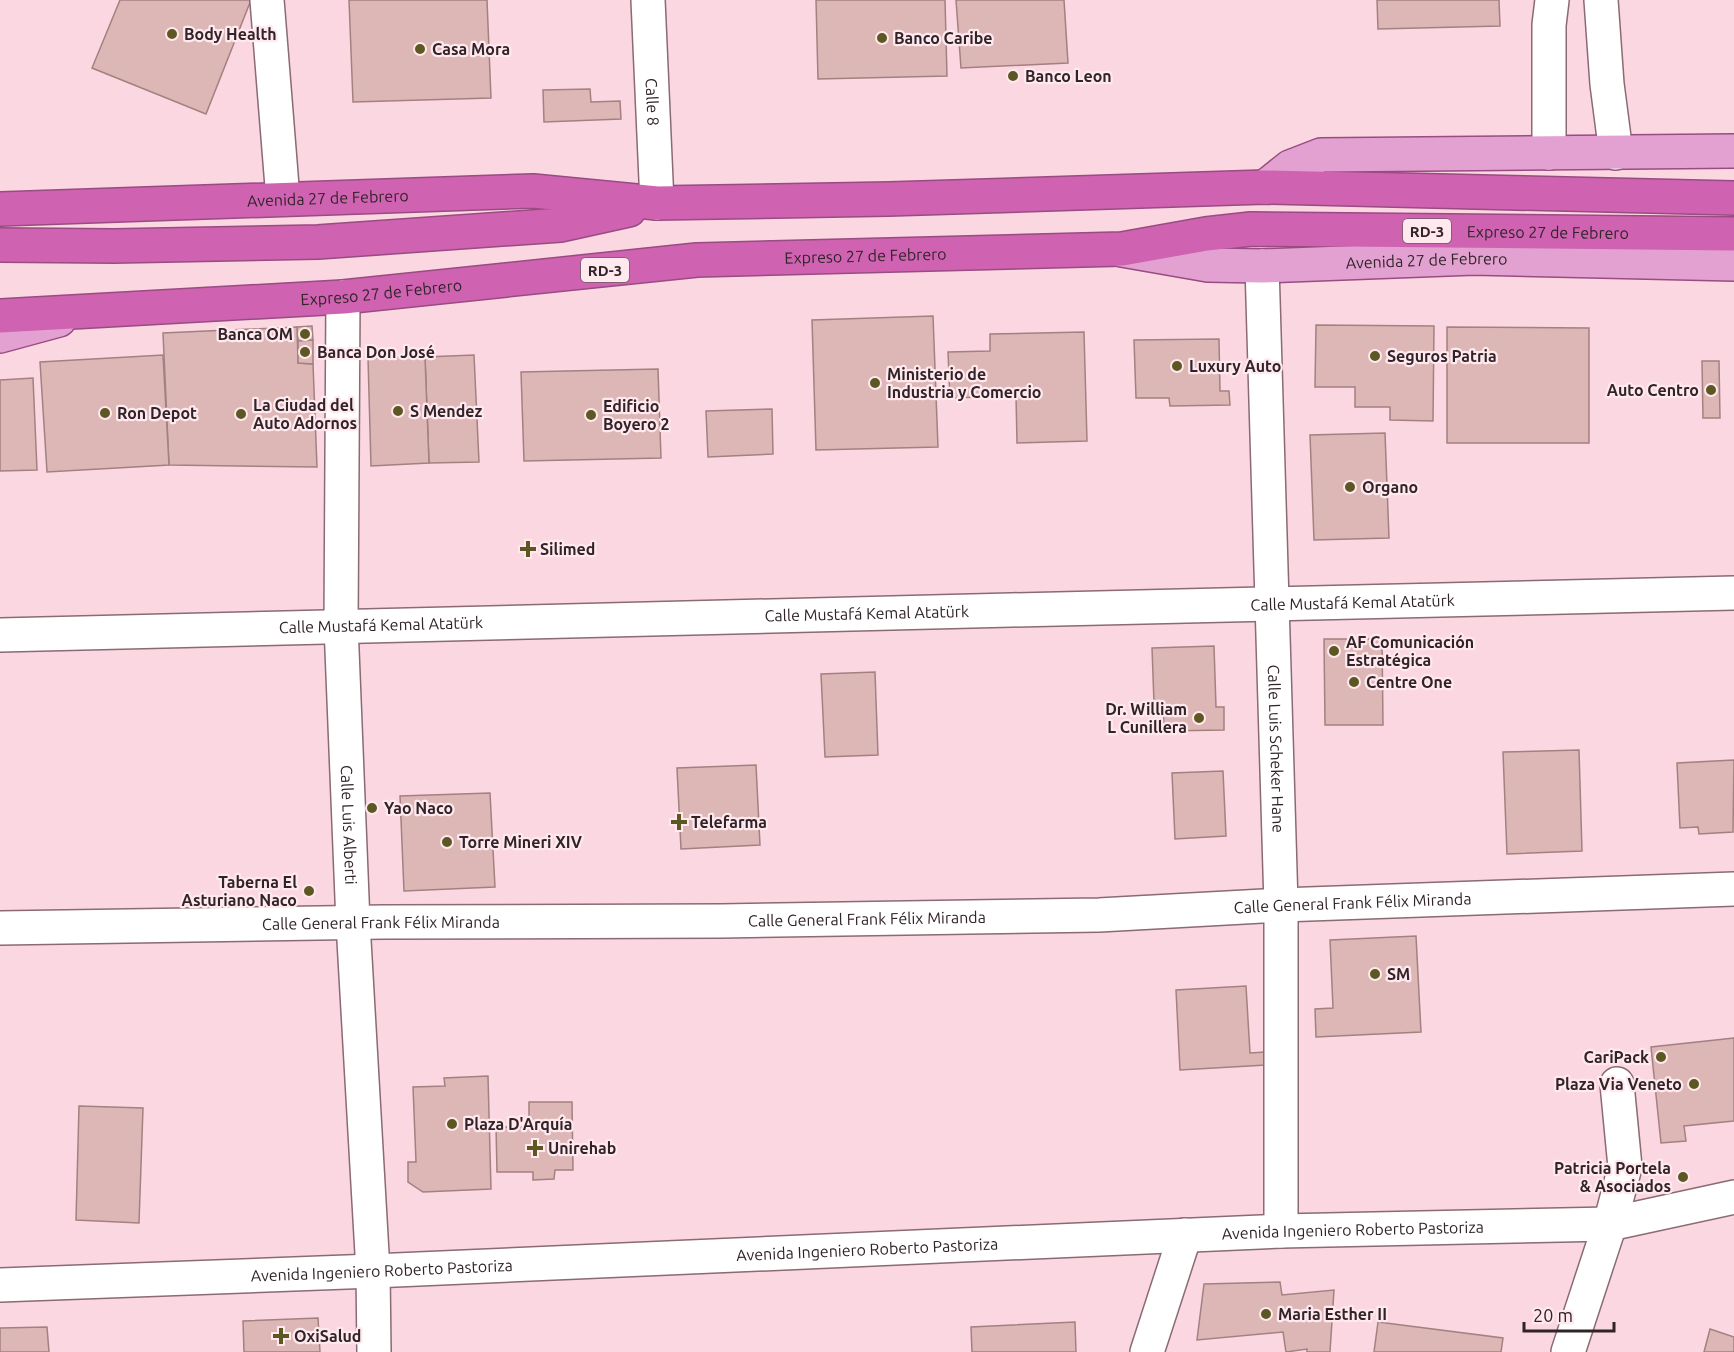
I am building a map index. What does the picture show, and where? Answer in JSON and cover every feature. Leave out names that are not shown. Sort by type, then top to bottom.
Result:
[{"type":"highway","points":[[0,245],[114,246],[318,242],[561,225],[657,203],[889,200],[1266,187],[1734,198]]},
{"type":"highway","name":"Avenida 27 de Febrero","points":[[0,209],[533,191],[657,203]]},
{"type":"highway","name":"Expreso 27 de Febrero","points":[[0,316],[343,297],[697,260],[1122,249],[1206,234],[1251,229],[1734,234]]},
{"type":"main road","points":[[1266,187],[1290,167],[1321,155],[1734,151]]},
{"type":"main road","name":"Avenida 27 de Febrero","points":[[1122,249],[1208,265],[1262,266],[1474,258],[1734,264]]},
{"type":"main road","points":[[0,336],[89,312]]},
{"type":"street","points":[[267,0],[283,199]]},
{"type":"street","name":"Calle 8","points":[[648,0],[657,203]]},
{"type":"street","points":[[1549,153],[1549,25],[1552,0]]},
{"type":"street","points":[[1601,0],[1607,84],[1616,153]]},
{"type":"street","name":"Calle Luis Scheker Hane","points":[[1262,266],[1281,905],[1281,1231]]},
{"type":"street","name":"Calle Luis Alberti","points":[[343,297],[341,625],[353,923],[374,1271],[374,1352]]},
{"type":"street","name":"Calle Mustafá Kemal Atatürk","points":[[0,635],[1734,593]]},
{"type":"street","name":"Calle General Frank Félix Miranda","points":[[0,928],[1099,915],[1281,905],[1734,889]]},
{"type":"street","points":[[1568,1352],[1610,1224],[1625,1167],[1617,1084]]},
{"type":"street","name":"Avenida Ingeniero Roberto Pastoriza","points":[[0,1285],[1281,1231],[1610,1224],[1734,1197]]},
{"type":"street","points":[[1147,1352],[1185,1235]]},
{"type":"building","name":"Body Health","points":[[120,0],[251,0],[206,114],[92,68]]},
{"type":"building","name":"Casa Mora","points":[[349,0],[487,0],[491,98],[353,102]]},
{"type":"building","name":"Banco Caribe","points":[[816,0],[945,0],[947,76],[818,79]]},
{"type":"building","points":[[956,0],[1064,0],[1068,63],[961,68]]},
{"type":"building","points":[[1377,0],[1499,0],[1500,26],[1378,29]]},
{"type":"building","points":[[590,89],[591,102],[620,101],[621,119],[544,122],[543,90]]},
{"type":"building","name":"Ministerio de Industria y Comercio","points":[[933,316],[938,447],[816,450],[812,320]]},
{"type":"building","name":"Seguros Patria","points":[[1316,325],[1434,326],[1433,421],[1390,420],[1390,407],[1355,407],[1355,387],[1315,387]]},
{"type":"building","name":"Banca OM","points":[[312,326],[313,340],[298,341],[297,327]]},
{"type":"building","name":"La Ciudad del Auto Adornos","points":[[297,327],[298,363],[313,364],[317,467],[169,465],[163,333]]},
{"type":"building","points":[[1447,327],[1589,328],[1589,443],[1447,443]]},
{"type":"building","points":[[1084,332],[1087,441],[1017,443],[1016,396],[950,398],[948,352],[990,351],[990,334]]},
{"type":"building","name":"Luxury Auto","points":[[1219,339],[1220,391],[1229,391],[1230,405],[1170,406],[1169,398],[1136,398],[1134,340]]},
{"type":"building","name":"Banca Don José","points":[[313,340],[313,364],[298,363],[298,341]]},
{"type":"building","name":"Ron Depot","points":[[163,355],[169,465],[47,472],[40,362]]},
{"type":"building","points":[[474,355],[479,462],[429,463],[425,357]]},
{"type":"building","name":"S Mendez","points":[[425,357],[429,463],[371,466],[368,358]]},
{"type":"building","name":"Auto Centro","points":[[1702,361],[1719,361],[1720,418],[1703,418]]},
{"type":"building","name":"Edificio Boyero 2","points":[[658,369],[661,458],[524,461],[521,372]]},
{"type":"building","points":[[33,378],[37,470],[0,471],[0,380]]},
{"type":"building","points":[[772,409],[773,454],[708,457],[706,411]]},
{"type":"building","name":"Organo","points":[[1385,433],[1389,538],[1314,540],[1310,435]]},
{"type":"building","name":"Centre One","points":[[1324,639],[1382,639],[1383,725],[1325,725]]},
{"type":"building","points":[[1214,646],[1216,707],[1224,707],[1224,730],[1164,731],[1163,703],[1154,703],[1152,648]]},
{"type":"building","points":[[875,672],[878,755],[825,757],[821,674]]},
{"type":"building","points":[[1579,750],[1582,851],[1507,854],[1503,752]]},
{"type":"building","points":[[1734,760],[1733,832],[1699,834],[1698,827],[1680,828],[1677,763]]},
{"type":"building","points":[[756,765],[760,845],[681,849],[677,768]]},
{"type":"building","points":[[1223,771],[1226,836],[1175,839],[1172,773]]},
{"type":"building","name":"Torre Mineri XIV","points":[[490,793],[495,887],[404,891],[400,796]]},
{"type":"building","name":"SM","points":[[1416,936],[1421,1032],[1316,1037],[1315,1009],[1333,1008],[1330,940]]},
{"type":"building","points":[[1246,986],[1250,1053],[1265,1052],[1266,1065],[1180,1070],[1176,990]]},
{"type":"building","name":"Plaza Via Veneto","points":[[1734,1038],[1734,1121],[1684,1126],[1686,1141],[1661,1143],[1651,1047]]},
{"type":"building","name":"Plaza D'Arquía","points":[[488,1076],[491,1189],[423,1192],[408,1182],[408,1162],[416,1162],[413,1087],[445,1086],[444,1078]]},
{"type":"building","name":"Unirehab","points":[[529,1102],[572,1102],[573,1170],[555,1170],[554,1179],[533,1180],[533,1172],[497,1172],[496,1127],[529,1127]]},
{"type":"building","points":[[79,1106],[143,1108],[139,1223],[76,1220]]},
{"type":"building","name":"Maria Esther II","points":[[1280,1282],[1282,1295],[1334,1290],[1330,1352],[1307,1352],[1307,1349],[1286,1352],[1283,1332],[1197,1340],[1204,1284]]},
{"type":"building","name":"OxiSalud","points":[[318,1318],[320,1352],[244,1352],[243,1321]]},
{"type":"building","points":[[1075,1322],[1076,1352],[972,1352],[971,1327]]},
{"type":"building","points":[[1378,1322],[1503,1338],[1501,1352],[1374,1352]]},
{"type":"building","points":[[47,1327],[49,1352],[0,1352],[0,1328]]},
{"type":"building","points":[[1710,1329],[1734,1337],[1734,1352],[1704,1352]]},
{"type":"place","name":"Body Health","points":[[172,34]]},
{"type":"place","name":"Banco Caribe","points":[[882,38]]},
{"type":"place","name":"Casa Mora","points":[[420,49]]},
{"type":"place","name":"Banco Leon","points":[[1013,76]]},
{"type":"place","name":"Banca OM","points":[[305,334]]},
{"type":"place","name":"Banca Don José","points":[[305,352]]},
{"type":"place","name":"Seguros Patria","points":[[1375,356]]},
{"type":"place","name":"Luxury Auto","points":[[1177,366]]},
{"type":"place","name":"Ministerio de Industria y Comercio","points":[[875,383]]},
{"type":"place","name":"Auto Centro","points":[[1711,390]]},
{"type":"place","name":"S Mendez","points":[[398,411]]},
{"type":"place","name":"Ron Depot","points":[[105,413]]},
{"type":"place","name":"La Ciudad del Auto Adornos","points":[[241,414]]},
{"type":"place","name":"Edificio Boyero 2","points":[[591,415]]},
{"type":"place","name":"Organo","points":[[1350,487]]},
{"type":"place","name":"Silimed","points":[[528,549]]},
{"type":"place","name":"AF Comunicación Estratégica","points":[[1334,651]]},
{"type":"place","name":"Centre One","points":[[1354,682]]},
{"type":"place","name":"Dr. William L Cunillera","points":[[1199,718]]},
{"type":"place","name":"Yao Naco","points":[[372,808]]},
{"type":"place","name":"Telefarma","points":[[679,822]]},
{"type":"place","name":"Torre Mineri XIV","points":[[447,842]]},
{"type":"place","name":"Taberna El Asturiano Naco","points":[[309,891]]},
{"type":"place","name":"SM","points":[[1375,974]]},
{"type":"place","name":"CariPack","points":[[1661,1057]]},
{"type":"place","name":"Plaza Via Veneto","points":[[1694,1084]]},
{"type":"place","name":"Plaza D'Arquía","points":[[452,1124]]},
{"type":"place","name":"Unirehab","points":[[535,1148]]},
{"type":"place","name":"Patricia Portela & Asociados","points":[[1683,1177]]},
{"type":"place","name":"Maria Esther II","points":[[1266,1314]]},
{"type":"place","name":"OxiSalud","points":[[281,1336]]}]
